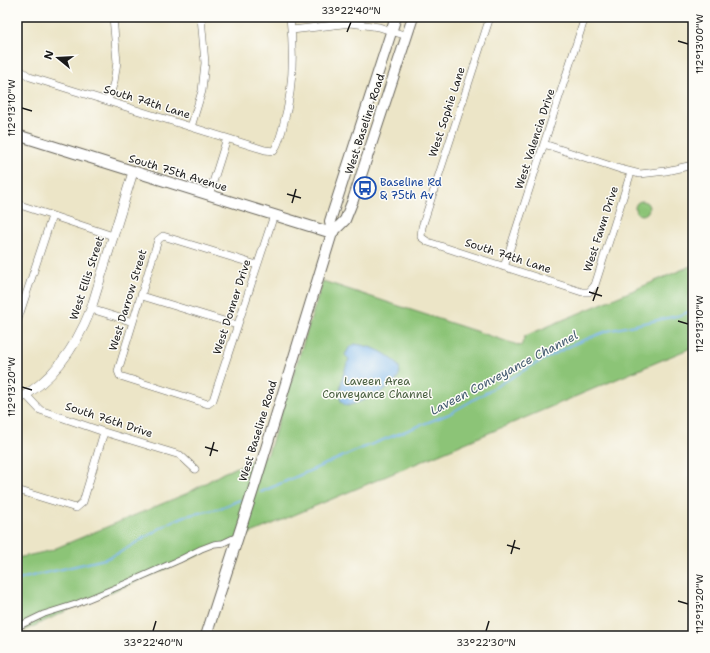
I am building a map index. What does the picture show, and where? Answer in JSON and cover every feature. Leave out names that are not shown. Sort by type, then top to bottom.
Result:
[{"type":"main road","name":"West Baseline Road","points":[[206,636],[256,481],[332,233],[330,221],[396,17]]},
{"type":"main road","name":"West Baseline Road","points":[[332,233],[345,220],[353,200],[413,17]]},
{"type":"main road","name":"South 75th Avenue","points":[[17,135],[332,233]]},
{"type":"street","points":[[108,101],[114,82],[117,62],[113,17]]},
{"type":"street","points":[[191,127],[202,91],[206,63],[201,17]]},
{"type":"street","points":[[290,17],[292,30],[351,23],[379,27],[407,36]]},
{"type":"street","name":"West Sophie Lane","points":[[421,237],[422,227],[490,17]]},
{"type":"street","name":"West Valencia Drive","points":[[504,267],[585,17]]},
{"type":"street","name":"South 74th Lane","points":[[17,68],[30,77],[265,150],[274,151],[279,142],[291,92],[293,74],[292,30]]},
{"type":"street","points":[[209,195],[227,138]]},
{"type":"street","points":[[544,144],[640,174],[654,174],[693,165]]},
{"type":"street","name":"West Ellis Street","points":[[26,395],[44,382],[66,356],[83,331],[133,172]]},
{"type":"street","name":"West Fawn Drive","points":[[589,292],[595,285],[631,172]]},
{"type":"street","points":[[17,204],[113,236]]},
{"type":"street","name":"West Donner Drive","points":[[208,404],[214,400],[237,325],[274,215]]},
{"type":"street","points":[[17,322],[52,216]]},
{"type":"street","name":"West Darrow Street","points":[[208,404],[120,376],[118,371],[158,240],[163,236],[257,265]]},
{"type":"street","name":"South 74th Lane","points":[[421,237],[428,242],[504,267],[582,292],[589,292]]},
{"type":"street","points":[[142,296],[237,325]]},
{"type":"street","points":[[91,309],[133,322]]},
{"type":"street","points":[[17,400],[26,395]]},
{"type":"street","name":"South 76th Drive","points":[[26,395],[40,410],[104,432],[180,455],[195,469]]},
{"type":"street","points":[[17,490],[76,508],[83,502],[104,432]]},
{"type":"street","points":[[17,627],[44,614],[76,604],[134,580],[201,549],[214,544],[223,543],[238,535]]},
{"type":"green space","points":[[639,201],[645,201],[649,205],[649,211],[645,215],[639,215],[635,211],[635,205]]},
{"type":"green space","name":"Laveen Area Conveyance Channel","points":[[693,265],[693,347],[66,611],[17,634],[17,558],[49,551],[188,493],[223,473],[268,454],[323,281],[521,346],[525,336]]},
{"type":"water","points":[[355,344],[384,353],[399,367],[399,375],[386,389],[364,400],[347,406],[341,399],[340,388],[349,359],[345,355],[349,348]]},
{"type":"waterway","name":"Laveen Conveyance Channel","points":[[261,492],[360,449],[449,414],[535,364],[574,344],[607,331],[681,315],[693,310]]},
{"type":"waterway","name":"Laveen Conveyance Channel","points":[[17,581],[24,578],[105,559],[119,553],[169,523],[185,516],[218,509],[240,500]]},
{"type":"place","name":"Baseline Rd & 75th Av","points":[[365,188]]}]
